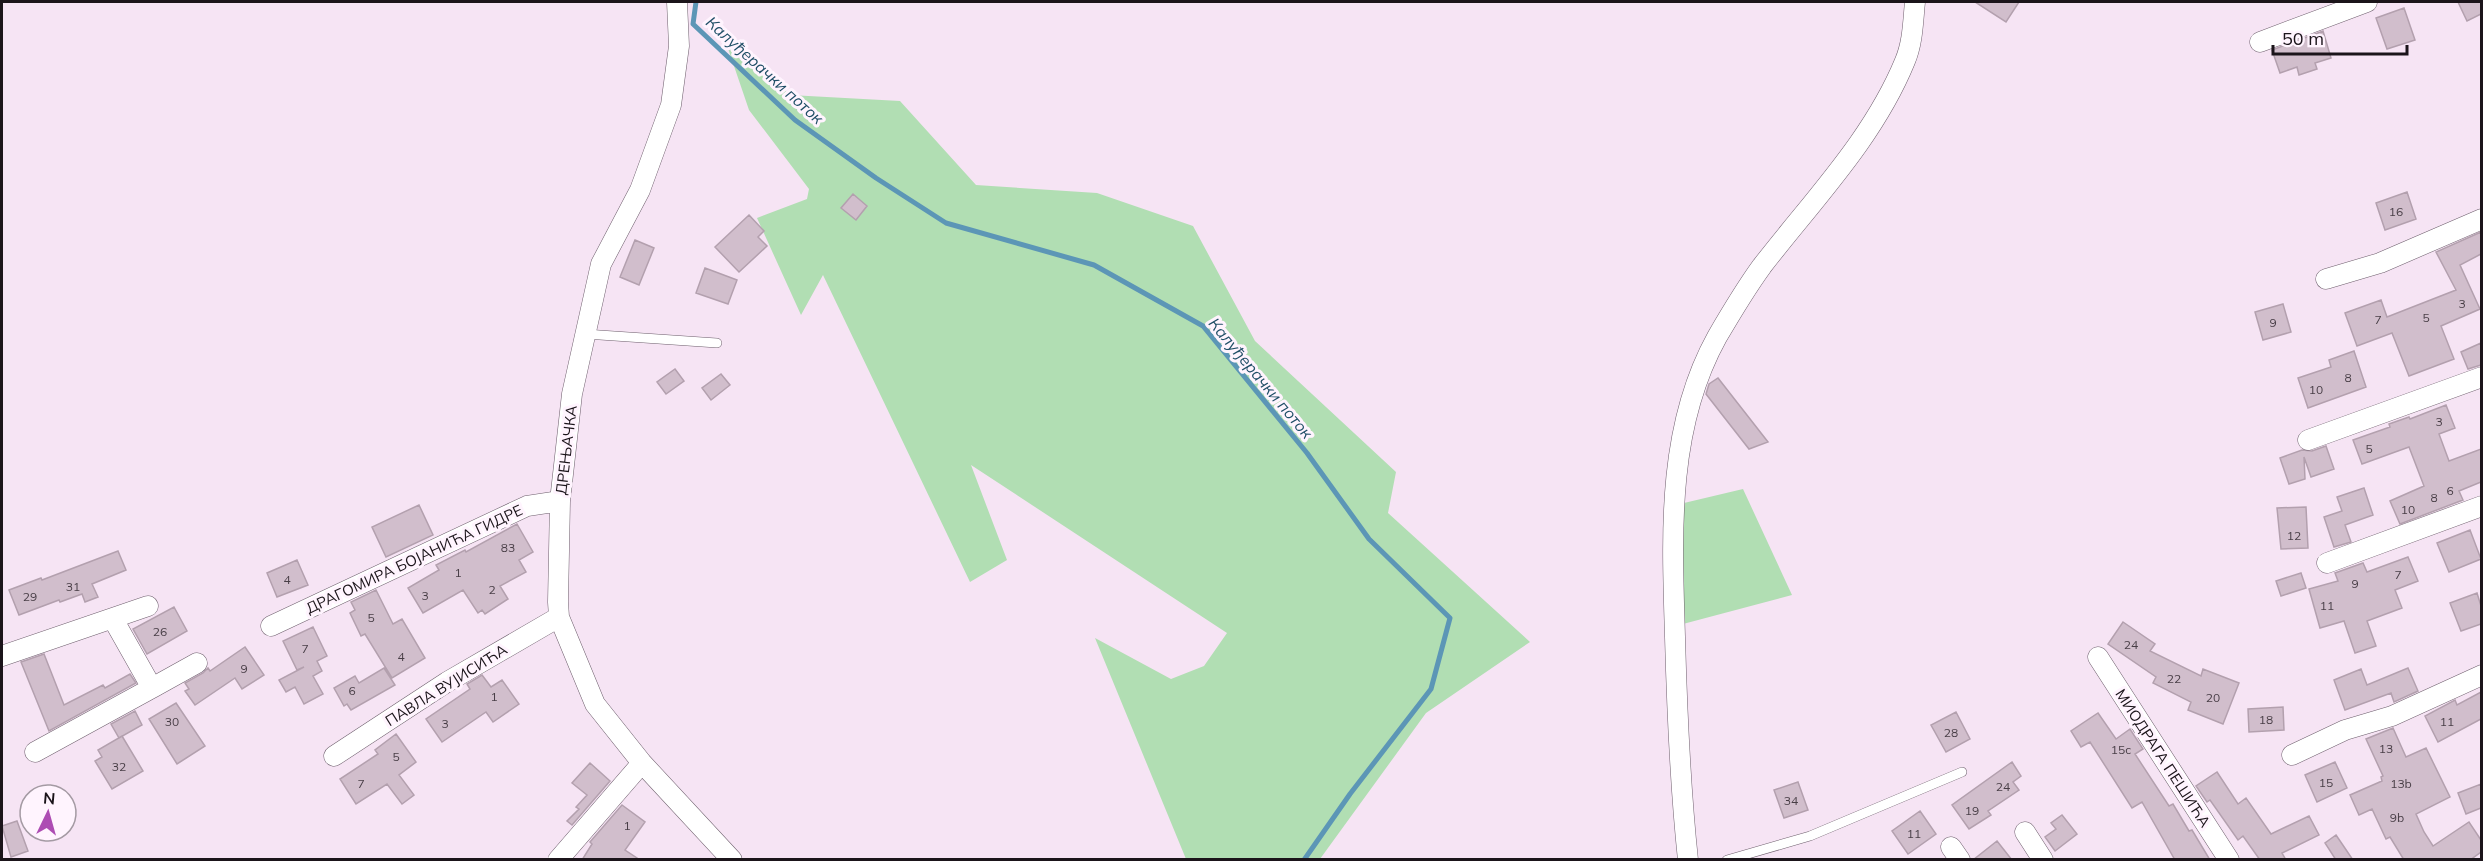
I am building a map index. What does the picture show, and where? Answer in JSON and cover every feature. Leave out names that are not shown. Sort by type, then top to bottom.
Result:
[{"type":"street","name":"ДРЕЊАЧКА","points":[[677,2],[679,46],[671,105],[640,190],[601,264],[572,394],[560,501],[559,617],[595,704],[642,763],[732,860]]},
{"type":"street","points":[[1688,860],[1677,726],[1671,531],[1678,451],[1695,390],[1717,337],[1761,268],[1865,136],[1906,60],[1911,42],[1915,2]]},
{"type":"street","points":[[2260,42],[2367,2]]},
{"type":"street","points":[[2326,279],[2380,263],[2481,219]]},
{"type":"street","points":[[2308,440],[2481,376]]},
{"type":"street","name":"ДРАГОМИРА БОЈАНИЋА ГИДРЕ","points":[[271,626],[527,506],[560,501]]},
{"type":"street","points":[[2327,562],[2481,506]]},
{"type":"street","points":[[2,656],[148,606]]},
{"type":"street","name":"ПАВЛА ВУЈИСИЋА","points":[[334,756],[447,682],[559,617]]},
{"type":"street","points":[[113,619],[152,688]]},
{"type":"street","name":"МИОДРАГА ПЕШИЋА","points":[[2098,657],[2229,860]]},
{"type":"street","points":[[35,752],[197,663]]},
{"type":"street","points":[[2292,755],[2344,730],[2392,716],[2481,675]]},
{"type":"street","points":[[558,860],[642,763]]},
{"type":"street","points":[[2025,832],[2043,860]]},
{"type":"lane","points":[[585,334],[717,343]]},
{"type":"lane","points":[[1726,860],[1810,836],[1962,772]]},
{"type":"green space","points":[[720,25],[790,95],[900,101],[976,185],[1097,193],[1193,226],[1255,341],[1396,472],[1388,513],[1530,642],[1426,713],[1320,859],[1186,859],[1095,638],[1171,679],[1204,666],[1227,633],[971,465],[1007,560],[970,582],[823,275],[801,315],[757,218],[807,199],[809,189],[749,110]]},
{"type":"green space","points":[[1743,489],[1792,595],[1683,624],[1680,535],[1684,503]]},
{"type":"building","points":[[1975,2],[2019,2],[2006,22]]},
{"type":"building","points":[[2458,2],[2481,2],[2481,14],[2467,21]]},
{"type":"building","points":[[2404,8],[2415,40],[2387,49],[2376,18]]},
{"type":"building","points":[[2323,31],[2331,58],[2315,63],[2317,69],[2299,75],[2297,67],[2280,73],[2272,50]]},
{"type":"building","points":[[2407,192],[2416,219],[2385,230],[2376,203]]},
{"type":"building","points":[[853,194],[867,206],[856,220],[841,208]]},
{"type":"building","points":[[749,215],[764,231],[758,237],[767,246],[739,272],[715,247]]},
{"type":"building","points":[[2481,232],[2481,254],[2460,265],[2480,309],[2441,326],[2454,359],[2409,376],[2392,333],[2357,346],[2345,313],[2381,300],[2387,317],[2456,290],[2436,252]]},
{"type":"building","points":[[635,240],[654,248],[639,285],[620,277]]},
{"type":"building","points":[[705,268],[737,280],[728,304],[696,293]]},
{"type":"building","points":[[2283,304],[2291,332],[2263,340],[2255,312]]},
{"type":"building","points":[[2481,343],[2481,365],[2468,369],[2461,352]]},
{"type":"building","points":[[2354,351],[2366,387],[2308,408],[2298,378],[2331,367],[2329,360]]},
{"type":"building","points":[[675,369],[684,381],[666,394],[657,382]]},
{"type":"building","points":[[721,374],[730,385],[711,400],[702,388]]},
{"type":"building","points":[[1718,378],[1768,442],[1749,449],[1706,394],[1709,384]]},
{"type":"building","points":[[2446,405],[2455,428],[2439,434],[2449,461],[2481,449],[2481,482],[2459,491],[2463,500],[2400,524],[2390,501],[2424,486],[2409,447],[2362,464],[2353,440],[2390,427],[2389,424],[2409,417],[2410,419]]},
{"type":"building","points":[[2326,446],[2334,469],[2311,477],[2304,457],[2305,479],[2289,484],[2280,458],[2302,450],[2312,451]]},
{"type":"building","points":[[2364,488],[2373,515],[2345,525],[2351,542],[2334,547],[2324,517],[2342,511],[2337,497]]},
{"type":"building","points":[[419,505],[433,535],[386,557],[372,527]]},
{"type":"building","points":[[2306,507],[2308,548],[2281,549],[2277,508]]},
{"type":"building","points":[[517,524],[533,552],[519,560],[526,572],[500,586],[508,599],[485,614],[482,610],[478,613],[463,590],[423,613],[408,588],[439,570],[436,565],[465,550],[466,552]]},
{"type":"building","points":[[2470,530],[2481,559],[2449,572],[2437,543]]},
{"type":"building","points":[[118,551],[126,570],[92,584],[98,597],[85,602],[82,594],[19,615],[9,590]]},
{"type":"building","points":[[2408,557],[2418,581],[2395,590],[2402,608],[2367,621],[2376,646],[2355,653],[2344,621],[2320,628],[2309,589],[2338,581],[2335,573],[2363,563],[2367,572]]},
{"type":"building","points":[[297,560],[308,585],[277,597],[267,573]]},
{"type":"building","points":[[2301,573],[2306,588],[2281,596],[2276,581]]},
{"type":"building","points":[[376,590],[393,624],[402,619],[425,658],[392,678],[365,634],[361,636],[350,613],[355,610],[351,602]]},
{"type":"building","points":[[2477,593],[2481,606],[2481,624],[2461,631],[2450,603]]},
{"type":"building","points":[[174,607],[187,631],[147,654],[133,629]]},
{"type":"building","points":[[2123,622],[2155,644],[2150,651],[2201,676],[2203,669],[2239,683],[2223,724],[2188,710],[2191,702],[2153,683],[2156,677],[2108,644]]},
{"type":"building","points":[[313,627],[327,656],[317,661],[322,671],[313,676],[323,694],[304,704],[295,687],[286,692],[279,680],[304,667],[297,670],[283,641]]},
{"type":"building","points":[[245,647],[264,675],[242,689],[235,678],[195,705],[185,691],[189,689],[185,683],[208,668],[210,671]]},
{"type":"building","points":[[44,654],[64,705],[103,685],[105,688],[130,674],[136,683],[49,731],[21,662]]},
{"type":"building","points":[[384,668],[395,685],[351,710],[347,704],[344,706],[334,688],[355,676],[359,683]]},
{"type":"building","points":[[2408,668],[2418,691],[2394,702],[2391,693],[2345,710],[2334,680],[2361,669],[2367,685]]},
{"type":"building","points":[[482,675],[491,687],[502,680],[519,704],[493,722],[486,712],[442,742],[426,719],[470,689],[467,684]]},
{"type":"building","points":[[2481,692],[2481,719],[2438,742],[2425,716],[2455,700],[2457,705]]},
{"type":"building","points":[[176,703],[205,746],[177,764],[149,719]]},
{"type":"building","points":[[2283,707],[2284,730],[2249,732],[2248,709]]},
{"type":"building","points":[[135,711],[142,725],[119,738],[111,724]]},
{"type":"building","points":[[1956,712],[1970,739],[1946,752],[1931,725]]},
{"type":"building","points":[[2098,713],[2116,739],[2130,729],[2143,749],[2135,754],[2169,806],[2173,804],[2189,831],[2192,830],[2210,860],[2175,860],[2142,802],[2132,808],[2090,742],[2081,747],[2071,731]]},
{"type":"building","points":[[2393,728],[2406,757],[2426,748],[2450,797],[2416,814],[2424,832],[2433,846],[2469,822],[2481,840],[2481,852],[2470,860],[2404,860],[2390,837],[2386,839],[2372,809],[2359,815],[2350,795],[2382,781],[2383,776],[2366,739]]},
{"type":"building","points":[[396,734],[416,762],[399,775],[414,795],[402,804],[387,784],[356,804],[340,779],[378,754],[375,750]]},
{"type":"building","points":[[122,736],[143,771],[112,789],[95,761],[102,757],[98,750]]},
{"type":"building","points":[[2012,762],[2021,776],[2013,782],[2019,790],[1988,811],[1991,815],[1969,829],[1952,805]]},
{"type":"building","points":[[2335,762],[2347,788],[2317,802],[2305,775]]},
{"type":"building","points":[[590,763],[610,781],[572,825],[567,821],[579,809],[576,807],[587,795],[572,783]]},
{"type":"building","points":[[2217,772],[2238,804],[2246,798],[2271,834],[2309,816],[2319,835],[2282,853],[2286,860],[2260,860],[2243,836],[2238,840],[2210,800],[2207,802],[2196,786]]},
{"type":"building","points":[[1798,782],[1808,810],[1784,818],[1774,790]]},
{"type":"building","points":[[2481,784],[2481,808],[2466,814],[2458,793]]},
{"type":"building","points":[[622,805],[645,822],[625,850],[640,860],[582,860],[592,844],[590,842]]},
{"type":"building","points":[[1920,811],[1936,834],[1908,854],[1892,831]]},
{"type":"building","points":[[2062,815],[2077,834],[2055,851],[2045,837],[2056,829],[2051,823]]},
{"type":"building","points":[[17,821],[18,843],[25,843],[28,851],[11,857],[2,826]]},
{"type":"building","points":[[2336,835],[2353,860],[2336,860],[2325,843]]},
{"type":"building","points":[[1997,841],[2012,860],[1973,860]]},
{"type":"waterway","name":"Калуђерачки поток","points":[[696,2],[693,24],[795,120],[876,178],[946,223],[1094,265],[1203,326],[1307,453],[1369,539],[1450,618],[1431,689],[1350,794],[1304,860]]}]
